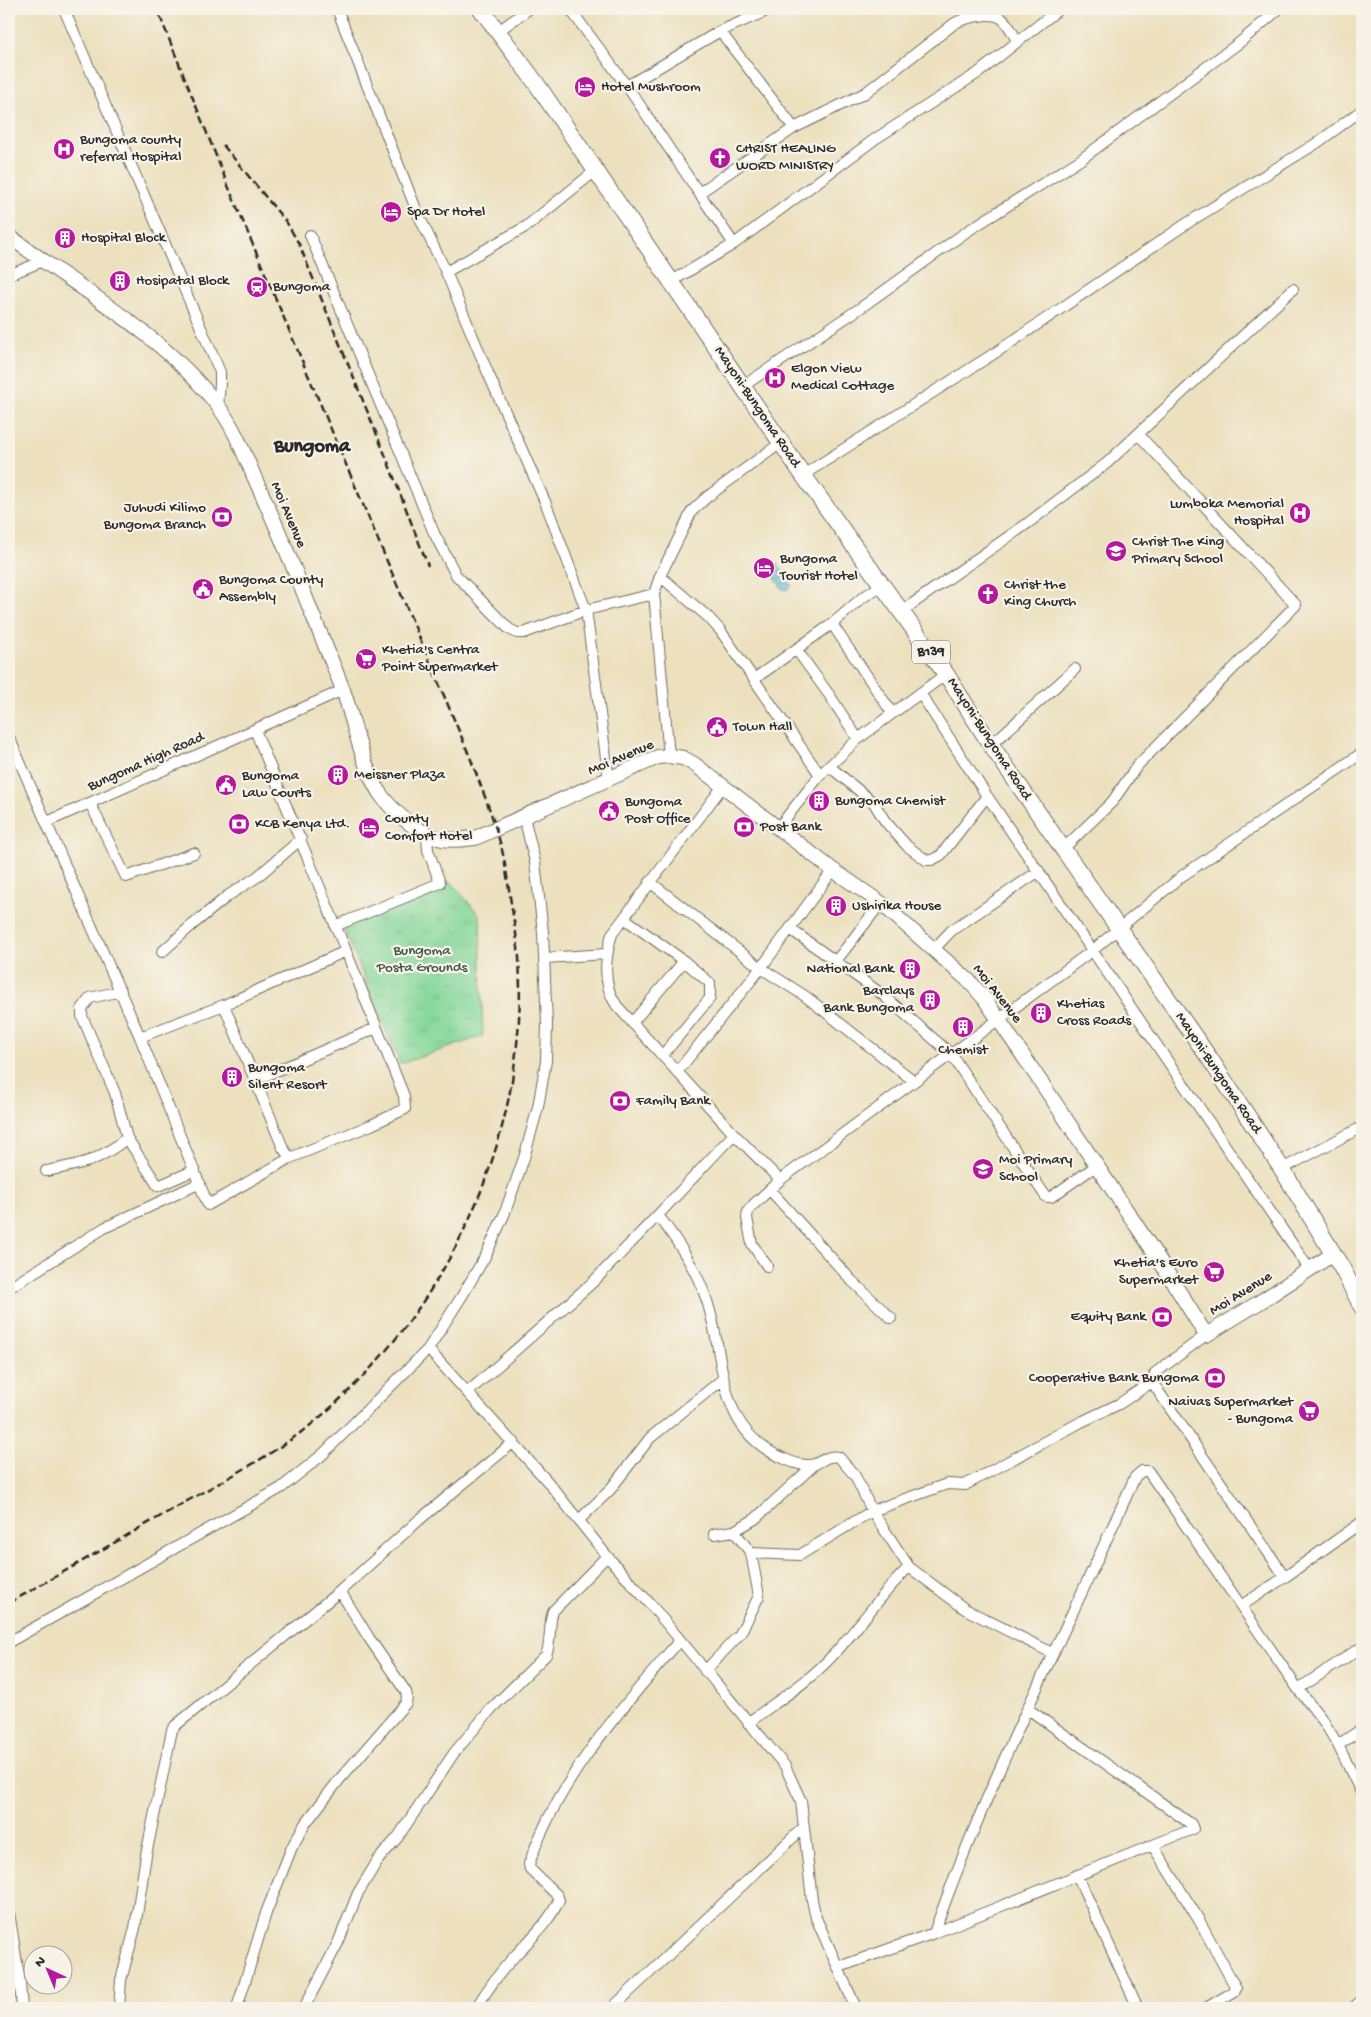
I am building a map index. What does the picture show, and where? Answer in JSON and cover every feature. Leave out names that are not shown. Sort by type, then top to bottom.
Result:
[{"type":"main road","name":"Mayoni-Bungoma Road","points":[[481,9],[536,83],[803,474],[946,674],[991,745],[1210,1058],[1282,1169],[1362,1307]]},
{"type":"street","points":[[64,9],[220,372],[218,406]]},
{"type":"street","points":[[337,9],[415,204],[546,504],[586,610],[608,780]]},
{"type":"street","points":[[497,32],[529,9]]},
{"type":"street","points":[[570,9],[627,86],[734,244]]},
{"type":"street","points":[[627,86],[720,31],[769,9]]},
{"type":"street","points":[[672,281],[734,244],[875,140],[978,73],[1059,9]]},
{"type":"street","points":[[743,386],[859,309],[966,232],[1080,160],[1239,43],[1279,9]]},
{"type":"street","points":[[698,193],[794,128],[865,93],[955,22],[965,18],[994,15],[1003,18],[1017,41]]},
{"type":"street","points":[[720,31],[794,128]]},
{"type":"street","points":[[803,474],[998,351],[1189,222],[1317,144],[1362,110]]},
{"type":"street","points":[[446,272],[527,226],[595,171]]},
{"type":"street","points":[[310,235],[434,533],[456,575],[509,629],[516,633],[524,633],[586,610],[654,594]]},
{"type":"street","name":"Moi Avenue","points":[[9,236],[128,321],[154,342],[189,373],[218,406],[235,436],[268,505],[343,690],[373,781],[383,798],[395,810],[427,834],[444,839],[475,838],[658,757],[683,758],[694,764],[833,870],[881,903],[969,981],[998,1019],[1163,1265],[1206,1335],[1333,1254]]},
{"type":"street","points":[[9,275],[43,261]]},
{"type":"street","points":[[902,611],[1028,524],[1107,463],[1293,289]]},
{"type":"street","points":[[1063,849],[1112,802],[1137,766],[1296,605],[1139,435]]},
{"type":"street","points":[[669,756],[654,594],[660,576],[692,511],[707,497],[782,442]]},
{"type":"street","points":[[660,576],[714,624],[820,775]]},
{"type":"street","points":[[754,679],[832,624],[862,598],[882,585]]},
{"type":"street","points":[[832,624],[892,713]]},
{"type":"street","points":[[796,649],[858,739]]},
{"type":"street","points":[[991,745],[1075,669]]},
{"type":"street","points":[[778,828],[820,775],[858,739],[946,674]]},
{"type":"street","name":"Bungoma High Road","points":[[46,822],[343,690]]},
{"type":"street","points":[[920,693],[987,796],[1310,1270]]},
{"type":"street","points":[[9,737],[71,882],[121,991],[208,1205],[290,1158],[405,1109],[404,1096],[255,730]]},
{"type":"street","points":[[767,1266],[752,1244],[747,1218],[748,1211],[780,1180],[1093,950],[1182,876],[1362,753]]},
{"type":"street","points":[[830,766],[874,803],[893,831],[907,846],[926,860],[932,860],[941,855],[987,796]]},
{"type":"street","points":[[723,786],[612,934],[606,954],[608,990],[617,1006],[632,1023],[734,1134],[780,1180]]},
{"type":"street","points":[[90,803],[126,878],[194,854]]},
{"type":"street","points":[[9,1642],[281,1488],[322,1455],[428,1349],[486,1254],[504,1215],[524,1158],[538,1107],[546,1061],[545,958],[535,862],[524,817]]},
{"type":"street","points":[[335,926],[440,883],[428,850],[427,834]]},
{"type":"street","points":[[162,952],[191,926],[263,872],[300,839]]},
{"type":"street","points":[[677,1072],[761,968],[833,870]]},
{"type":"street","points":[[934,949],[952,930],[1039,871]]},
{"type":"street","points":[[650,882],[761,968],[805,996],[914,1081]]},
{"type":"street","points":[[836,961],[881,903]]},
{"type":"street","points":[[624,918],[684,961],[710,983],[710,998],[662,1056]]},
{"type":"street","points":[[790,929],[897,1006],[951,1054],[1046,1197],[1051,1197],[1096,1166]]},
{"type":"street","points":[[140,1037],[224,1005],[346,951]]},
{"type":"street","points":[[545,958],[606,954]]},
{"type":"street","points":[[632,1023],[684,961]]},
{"type":"street","points":[[121,991],[90,998],[82,1009],[82,1016],[115,1093],[127,1138],[158,1186],[195,1170]]},
{"type":"street","points":[[224,1005],[290,1158]]},
{"type":"street","points":[[255,1080],[376,1028]]},
{"type":"street","points":[[1282,1169],[1362,1127]]},
{"type":"street","points":[[468,1392],[592,1282],[734,1134]]},
{"type":"street","points":[[46,1171],[93,1161],[109,1153],[127,1138]]},
{"type":"street","points":[[9,1288],[104,1228],[200,1183]]},
{"type":"street","points":[[770,1190],[852,1281],[891,1318]]},
{"type":"street","points":[[658,1215],[682,1247],[707,1301],[724,1379],[738,1421],[747,1435],[785,1459],[806,1465],[815,1464]]},
{"type":"street","points":[[751,1553],[800,1555],[872,1511],[947,1484],[965,1485],[1073,1426],[1119,1404],[1152,1382],[1155,1372],[1206,1335]]},
{"type":"street","points":[[428,1349],[514,1442],[607,1556],[785,1766],[801,1801],[812,1900],[816,1918],[856,2008]]},
{"type":"street","points":[[579,1520],[609,1491],[650,1438],[724,1379]]},
{"type":"street","points":[[1152,1382],[1285,1577]]},
{"type":"street","points":[[119,2008],[121,1980],[135,1928],[146,1855],[172,1730],[180,1721],[340,1591],[419,1520],[514,1442]]},
{"type":"street","points":[[714,1534],[734,1531],[755,1519],[815,1464],[832,1455],[839,1457],[854,1476],[872,1511],[909,1567],[965,1609],[1052,1653]]},
{"type":"street","points":[[934,1933],[953,1880],[1052,1653],[1135,1477],[1142,1470],[1148,1471],[1298,1689],[1324,1722],[1338,1745],[1362,1794]]},
{"type":"street","points":[[1241,1606],[1362,1522]]},
{"type":"street","points":[[705,1672],[740,1634],[760,1596],[751,1553],[734,1531]]},
{"type":"street","points":[[304,2008],[338,1943],[358,1893],[378,1860],[398,1837],[454,1754],[491,1709],[546,1655],[549,1648],[551,1618],[554,1611],[607,1556]]},
{"type":"street","points":[[748,1724],[808,1680],[834,1654],[888,1587],[909,1567]]},
{"type":"street","points":[[237,2008],[266,1913],[292,1848],[305,1824],[339,1780],[406,1703],[406,1692],[340,1591]]},
{"type":"street","points":[[476,2008],[506,1966],[540,1929],[559,1900],[557,1895],[530,1869],[529,1864],[550,1813],[566,1784],[604,1730],[680,1640]]},
{"type":"street","points":[[1298,1689],[1362,1647]]},
{"type":"street","points":[[839,1967],[934,1933],[1186,1833],[1193,1828],[1170,1809],[1028,1708]]},
{"type":"street","points":[[1338,1745],[1362,1729]]},
{"type":"street","points":[[612,2008],[804,1827]]},
{"type":"street","points":[[1153,1846],[1199,1920],[1236,1988],[1235,1991],[1206,2008]]},
{"type":"street","points":[[1077,1875],[1138,2008]]},
{"type":"street","points":[[9,1912],[22,2008]]},
{"type":"street","points":[[1353,2008],[1362,2000]]},
{"type":"green space","name":"Bungoma Posta Grounds","points":[[451,882],[480,916],[483,1036],[400,1064],[343,927]]},
{"type":"water","points":[[778,564],[791,583],[791,587],[786,590],[782,589],[769,569]]},
{"type":"railway","points":[[9,1603],[272,1452],[319,1418],[366,1373],[408,1323],[443,1269],[473,1211],[495,1151],[511,1088],[519,1023],[519,958],[517,941],[504,858],[487,803],[470,757],[231,193],[157,9]]},
{"type":"railway","points":[[223,145],[287,223],[299,244],[386,457],[428,566]]},
{"type":"place","name":"Hotel Mushroom","points":[[585,87]]},
{"type":"place","name":"Bungoma county referral Hospital","points":[[64,149]]},
{"type":"place","name":"CHRIST HEALING WORD MINISTRY","points":[[720,158]]},
{"type":"place","name":"Spa Dr Hotel","points":[[391,212]]},
{"type":"place","name":"Hospital Block","points":[[65,238]]},
{"type":"place","name":"Hosipatal Block","points":[[120,281]]},
{"type":"place","name":"Bungoma","points":[[257,287]]},
{"type":"place","name":"Elgon View Medical Cottage","points":[[775,378]]},
{"type":"place","name":"Lumboka Memorial Hospital","points":[[1300,513]]},
{"type":"place","name":"Juhudi Kilimo Bungoma Branch","points":[[222,517]]},
{"type":"place","name":"Christ The King Primary School","points":[[1116,551]]},
{"type":"place","name":"Bungoma Tourist Hotel","points":[[764,568]]},
{"type":"place","name":"Bungoma County Assembly","points":[[203,589]]},
{"type":"place","name":"Christ the King Church","points":[[988,594]]},
{"type":"place","name":"Khetia's Centra Point Supermarket","points":[[366,659]]},
{"type":"place","name":"Town Hall","points":[[717,727]]},
{"type":"place","name":"Meissner Plaza","points":[[338,775]]},
{"type":"place","name":"Bungoma Law Courts","points":[[226,785]]},
{"type":"place","name":"Bungoma Chemist","points":[[819,801]]},
{"type":"place","name":"Bungoma Post Office","points":[[609,811]]},
{"type":"place","name":"KCB Kenya Ltd.","points":[[239,824]]},
{"type":"place","name":"Post Bank","points":[[744,827]]},
{"type":"place","name":"County Comfort Hotel","points":[[369,828]]},
{"type":"place","name":"Ushirika House","points":[[836,906]]},
{"type":"place","name":"National Bank","points":[[910,969]]},
{"type":"place","name":"Barclays Bank Bungoma","points":[[930,1000]]},
{"type":"place","name":"Khetias Cross Roads","points":[[1041,1013]]},
{"type":"place","name":"Chemist","points":[[963,1027]]},
{"type":"place","name":"Bungoma Silent Resort","points":[[232,1077]]},
{"type":"place","name":"Family Bank","points":[[620,1101]]},
{"type":"place","name":"Moi Primary School","points":[[983,1169]]},
{"type":"place","name":"Khetia's Euro Supermarket","points":[[1214,1272]]},
{"type":"place","name":"Equity Bank","points":[[1162,1317]]},
{"type":"place","name":"Cooperative Bank Bungoma","points":[[1215,1378]]},
{"type":"place","name":"Naivas Supermarket - Bungoma","points":[[1309,1411]]},
{"type":"district","name":"Bungoma","points":[[312,447]]}]
